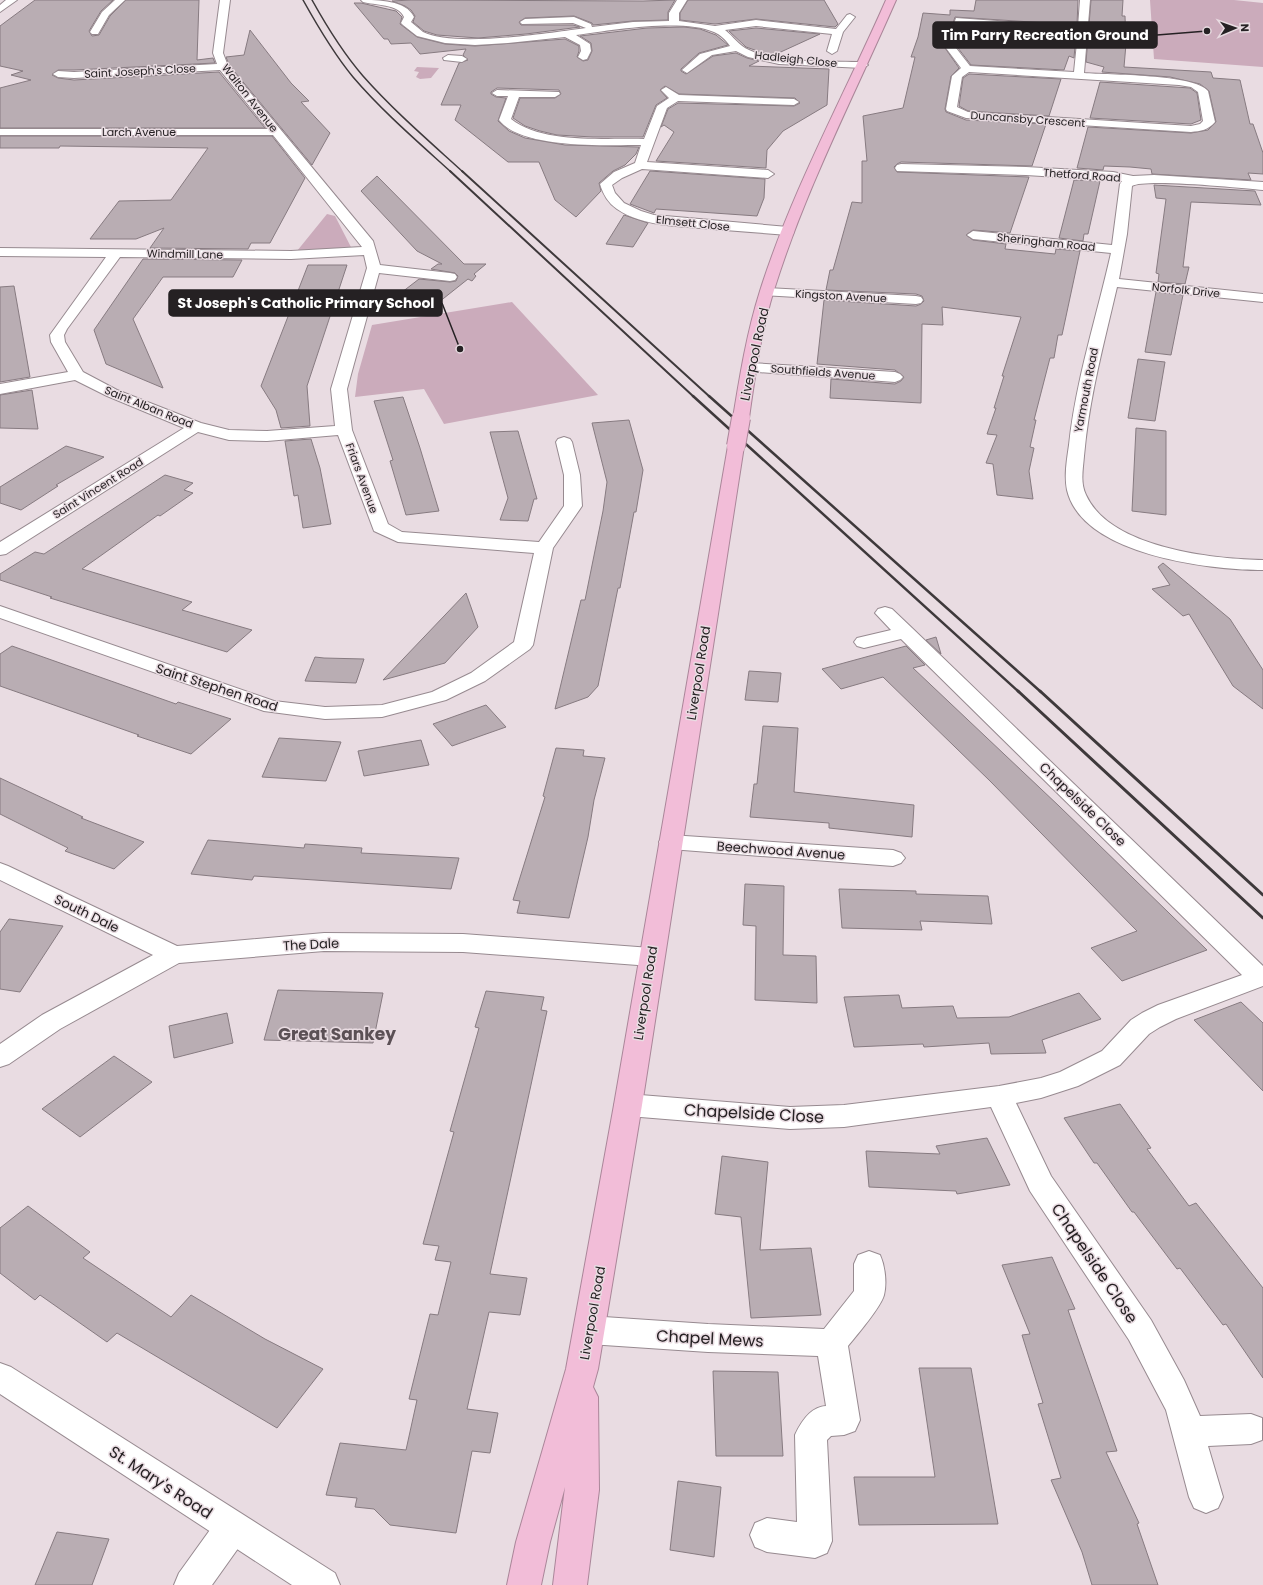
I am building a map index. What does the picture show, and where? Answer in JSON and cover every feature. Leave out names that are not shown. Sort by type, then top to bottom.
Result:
[{"type":"highway","name":"Liverpool Road","points":[[524,1585],[533,1542],[582,1370],[628,1105],[650,957],[736,446],[750,368],[767,292],[788,231],[891,0]]},
{"type":"highway","name":"Liverpool Road","points":[[570,1585],[582,1490],[582,1370]]},
{"type":"street","points":[[0,9],[12,0]]},
{"type":"street","points":[[106,32],[91,32],[105,14],[120,0]]},
{"type":"street","name":"Walton Avenue","points":[[225,0],[218,53],[223,67],[304,165]]},
{"type":"street","points":[[366,0],[394,4],[407,12],[409,17],[406,23],[416,33],[433,38],[462,41],[516,40],[625,26],[674,24],[716,29],[756,23],[838,32]]},
{"type":"street","points":[[674,24],[674,13],[682,0]]},
{"type":"street","points":[[1079,76],[1085,0]]},
{"type":"street","name":"Hadleigh Close","points":[[832,52],[838,32],[850,17]]},
{"type":"street","points":[[524,22],[574,20],[584,23],[594,30]]},
{"type":"street","points":[[967,69],[951,48],[959,21],[1083,30]]},
{"type":"street","name":"Hadleigh Close","points":[[716,29],[730,38],[736,48],[751,55],[773,59],[863,65]]},
{"type":"street","points":[[567,34],[585,44],[586,51],[579,57],[597,58]]},
{"type":"street","points":[[455,58],[457,49],[462,41]]},
{"type":"street","points":[[687,70],[696,59],[704,55],[714,51],[736,48]]},
{"type":"street","name":"Saint Joseph's Close","points":[[58,74],[74,75],[223,67]]},
{"type":"street","name":"Duncansby Crescent","points":[[967,69],[1179,82],[1194,85],[1203,91],[1209,122],[1203,127],[1191,129],[966,114],[951,109],[957,76],[967,69]]},
{"type":"street","points":[[675,70],[703,71]]},
{"type":"street","points":[[666,90],[676,98]]},
{"type":"street","points":[[497,93],[555,94]]},
{"type":"street","points":[[515,93],[505,120],[509,126],[529,135],[556,138],[648,142]]},
{"type":"street","points":[[640,165],[662,106],[676,98],[799,104]]},
{"type":"street","name":"Larch Avenue","points":[[0,132],[277,132]]},
{"type":"street","name":"Elmsett Close","points":[[775,162],[767,178],[640,165],[618,175],[606,184],[607,192],[617,203],[629,210],[645,217],[662,221],[788,231]]},
{"type":"street","name":"Friars Avenue","points":[[304,165],[368,244],[374,268],[339,389],[344,430],[380,527],[398,537],[544,548]]},
{"type":"street","name":"Thetford Road","points":[[901,168],[1039,172],[1113,176],[1134,180],[1154,179],[1263,186]]},
{"type":"street","name":"Yarmouth Road","points":[[1134,180],[1126,184],[1118,250],[1078,421],[1074,486],[1082,507],[1092,517],[1106,528],[1149,548],[1195,560],[1218,564],[1263,565]]},
{"type":"street","name":"Sheringham Road","points":[[973,235],[1118,250]]},
{"type":"street","name":"Windmill Lane","points":[[0,252],[291,255],[370,251]]},
{"type":"street","points":[[0,389],[77,375],[58,342],[57,335],[116,253]]},
{"type":"street","points":[[374,268],[450,278]]},
{"type":"street","name":"Norfolk Drive","points":[[1110,282],[1263,298]]},
{"type":"street","name":"Kingston Avenue","points":[[767,292],[916,300]]},
{"type":"street","name":"Southfields Avenue","points":[[750,368],[896,377]]},
{"type":"street","name":"Saint Alban Road","points":[[77,375],[112,394],[196,427],[229,435],[267,436],[344,430]]},
{"type":"street","name":"Saint Vincent Road","points":[[0,550],[196,427]]},
{"type":"street","name":"Saint Stephen Road","points":[[4,618],[272,707],[325,713],[382,711],[439,696],[478,677],[523,646],[544,548],[573,506],[572,475],[564,442]]},
{"type":"street","name":"Chapelside Close","points":[[628,1105],[790,1118],[816,1118],[999,1096],[1041,1088],[1091,1070],[1111,1058],[1140,1027],[1167,1012],[1262,980],[885,613]]},
{"type":"street","points":[[864,642],[904,632]]},
{"type":"street","name":"Beechwood Avenue","points":[[670,842],[893,858]]},
{"type":"street","name":"South Dale","points":[[0,871],[174,955]]},
{"type":"street","name":"The Dale","points":[[0,1057],[51,1022],[174,955],[332,942],[463,943],[650,957]]},
{"type":"street","name":"Chapelside Close","points":[[999,1096],[1040,1183],[1140,1330],[1173,1390],[1182,1410],[1206,1497]]},
{"type":"street","points":[[767,1535],[815,1541],[811,1435],[823,1421],[844,1420],[832,1343],[869,1295],[869,1264]]},
{"type":"street","name":"Chapel Mews","points":[[589,1330],[708,1338],[832,1343]]},
{"type":"street","name":"St. Mary's Road","points":[[0,1377],[232,1528],[323,1585]]},
{"type":"street","points":[[1188,1432],[1251,1430]]},
{"type":"street","points":[[191,1585],[232,1528]]},
{"type":"shaded area","points":[[1150,0],[1234,0],[1263,3],[1263,67],[1154,59]]},
{"type":"shaded area","points":[[417,67],[439,68],[431,78],[420,79],[416,77],[419,72],[414,71]]},
{"type":"shaded area","points":[[327,214],[335,216],[353,251],[297,251]]},
{"type":"shaded area","points":[[512,302],[598,395],[444,424],[424,389],[355,397],[358,374],[372,325]]},
{"type":"building","points":[[35,0],[113,0],[101,11],[89,31],[92,36],[99,35],[110,16],[126,0],[199,0],[197,60],[213,58],[215,63],[58,70],[52,75],[58,78],[74,80],[219,72],[265,128],[0,128],[0,88],[31,80],[11,75],[23,71],[0,66],[0,26]]},
{"type":"building","points":[[675,0],[668,12],[668,20],[633,21],[593,25],[592,23],[574,16],[525,18],[519,22],[521,25],[573,25],[580,27],[478,38],[437,35],[424,31],[413,22],[415,16],[411,10],[392,1]]},
{"type":"building","points":[[688,0],[824,0],[838,24],[835,27],[756,19],[715,24],[680,20],[680,13]]},
{"type":"building","points":[[976,0],[1078,0],[1077,25],[955,17],[945,48],[959,68],[951,76],[945,109],[946,112],[966,120],[1046,124],[1032,166],[901,162],[894,167],[897,172],[1029,177],[1010,233],[973,230],[966,235],[973,240],[1006,244],[1005,249],[1055,254],[1056,249],[1080,251],[1062,335],[1058,335],[1054,358],[1050,358],[1034,420],[1036,420],[1030,447],[1034,448],[1029,471],[1033,499],[997,495],[993,464],[986,463],[997,435],[987,434],[996,408],[994,408],[1004,376],[1002,376],[1021,317],[942,307],[943,325],[922,324],[921,403],[830,398],[831,379],[895,384],[901,381],[904,377],[895,370],[817,364],[824,300],[916,306],[924,301],[922,296],[916,294],[826,290],[830,270],[833,270],[852,202],[862,203],[862,161],[867,161],[863,116],[903,108],[915,57],[911,57],[918,37],[923,13],[950,15],[950,10],[974,11]]},
{"type":"building","points":[[1091,0],[1123,0],[1122,16],[1125,16],[1126,44],[1124,67],[1211,72],[1213,78],[1240,80],[1250,124],[1253,124],[1263,153],[1263,174],[1248,173],[1251,180],[1152,174],[1151,169],[1130,167],[1104,166],[1103,170],[1077,168],[1088,127],[1191,133],[1208,130],[1216,122],[1209,91],[1200,84],[1170,77],[1102,72],[1104,67],[1086,62]]},
{"type":"building","points":[[354,3],[361,3],[396,11],[402,17],[400,24],[417,37],[445,44],[475,46],[565,39],[579,46],[577,57],[583,61],[588,60],[592,51],[591,43],[580,36],[647,28],[684,27],[700,29],[716,35],[728,45],[699,53],[681,69],[681,71],[686,74],[713,56],[736,53],[759,61],[749,66],[829,69],[827,105],[783,131],[767,150],[766,168],[656,161],[674,132],[664,125],[661,127],[668,109],[678,103],[794,106],[800,103],[795,98],[679,94],[665,86],[660,90],[667,98],[656,105],[643,137],[593,137],[557,135],[540,131],[525,126],[513,118],[520,98],[555,98],[561,94],[559,90],[497,88],[491,92],[491,94],[496,97],[506,98],[498,121],[509,131],[525,138],[565,145],[639,147],[636,154],[625,165],[613,171],[599,183],[601,191],[576,217],[555,200],[539,162],[508,162],[455,120],[461,105],[441,105],[459,63],[468,60],[463,55],[466,49],[420,54],[411,43],[391,44],[388,39],[384,39]]},
{"type":"building","points":[[963,27],[1076,34],[1074,58],[1069,56],[1064,70],[971,65],[958,48]]},
{"type":"building","points":[[756,28],[820,34],[772,56],[746,47],[729,31]]},
{"type":"building","points":[[250,30],[291,83],[309,101],[301,102],[330,133],[312,165],[229,65],[226,57],[244,55]]},
{"type":"building","points":[[969,74],[1061,79],[1049,116],[968,111],[959,106],[963,78]]},
{"type":"building","points":[[1100,82],[1190,88],[1197,93],[1201,120],[1191,124],[1090,118]]},
{"type":"building","points":[[0,136],[272,136],[305,178],[270,243],[251,243],[248,249],[150,248],[164,228],[136,239],[90,239],[119,201],[171,200],[208,148],[60,146],[59,148],[0,148]]},
{"type":"building","points":[[650,171],[765,179],[764,198],[757,216],[656,209],[654,213],[630,204]]},
{"type":"building","points":[[377,176],[464,264],[486,264],[474,274],[476,276],[472,281],[468,279],[434,306],[393,299],[419,279],[450,282],[456,281],[458,276],[455,273],[431,269],[438,264],[442,264],[417,251],[361,191]]},
{"type":"building","points":[[1074,180],[1100,181],[1088,234],[1084,234],[1083,241],[1059,238]]},
{"type":"building","points":[[1154,185],[1255,191],[1261,205],[1191,202],[1183,267],[1189,267],[1185,284],[1158,282],[1159,274],[1156,273],[1166,199],[1156,198]]},
{"type":"building","points":[[624,215],[648,223],[633,247],[606,244]]},
{"type":"building","points":[[143,259],[242,260],[233,277],[163,277],[133,319],[163,388],[106,364],[94,330]]},
{"type":"building","points":[[308,265],[347,265],[307,386],[310,426],[281,428],[276,410],[261,386]]},
{"type":"building","points":[[14,286],[30,377],[0,382],[0,287]]},
{"type":"building","points":[[1156,292],[1183,295],[1171,355],[1145,352]]},
{"type":"building","points":[[1138,359],[1165,362],[1155,421],[1128,418]]},
{"type":"building","points":[[32,390],[38,429],[0,428],[0,395]]},
{"type":"building","points":[[403,397],[439,511],[406,515],[390,461],[393,460],[374,401]]},
{"type":"building","points":[[629,420],[643,470],[636,512],[634,512],[620,588],[618,588],[598,686],[588,697],[555,709],[581,600],[585,600],[603,511],[607,482],[592,423]]},
{"type":"building","points":[[1136,428],[1166,431],[1166,515],[1132,511]]},
{"type":"building","points":[[518,431],[537,499],[534,499],[528,521],[500,520],[508,498],[490,432]]},
{"type":"building","points":[[311,439],[320,468],[331,524],[303,528],[298,495],[294,496],[285,441]]},
{"type":"building","points":[[66,446],[104,457],[56,485],[58,486],[21,510],[0,503],[0,487]]},
{"type":"building","points":[[165,475],[193,483],[184,490],[193,493],[160,516],[158,515],[82,569],[192,602],[182,610],[252,630],[227,652],[50,598],[52,597],[0,580],[0,574],[35,552],[44,554]]},
{"type":"building","points":[[1163,563],[1230,619],[1263,670],[1263,709],[1233,686],[1189,614],[1183,616],[1152,589],[1170,585],[1158,567]]},
{"type":"building","points":[[466,593],[478,627],[445,663],[383,680]]},
{"type":"building","points":[[936,637],[941,654],[926,640]]},
{"type":"building","points":[[12,646],[176,704],[178,702],[231,719],[191,754],[137,736],[139,735],[0,686],[0,654]]},
{"type":"building","points":[[906,646],[925,665],[913,668],[1059,806],[1207,950],[1122,981],[1091,948],[1137,931],[990,781],[883,677],[841,689],[822,669]]},
{"type":"building","points":[[315,657],[364,659],[356,683],[305,681]]},
{"type":"building","points":[[749,671],[781,673],[778,702],[745,700]]},
{"type":"building","points":[[486,705],[506,727],[452,746],[433,724]]},
{"type":"building","points":[[763,726],[798,728],[794,792],[914,805],[912,837],[829,828],[829,823],[750,817],[754,784],[757,784]]},
{"type":"building","points":[[279,738],[341,742],[326,781],[262,777]]},
{"type":"building","points":[[421,740],[429,765],[364,776],[358,751]]},
{"type":"building","points":[[556,748],[584,750],[583,756],[605,758],[594,800],[588,837],[569,918],[517,913],[520,901],[513,900],[545,797],[543,796]]},
{"type":"building","points":[[0,778],[83,817],[81,818],[144,842],[114,869],[65,851],[68,848],[0,814]]},
{"type":"building","points":[[208,840],[304,848],[305,844],[362,848],[361,853],[459,858],[451,889],[254,876],[252,880],[191,874]]},
{"type":"building","points":[[745,884],[784,886],[783,955],[816,956],[817,1003],[755,1000],[756,926],[743,925]]},
{"type":"building","points":[[839,889],[916,891],[916,894],[988,896],[992,924],[920,921],[922,930],[842,928]]},
{"type":"building","points":[[9,919],[63,926],[20,992],[0,989],[0,932]]},
{"type":"building","points":[[278,990],[383,993],[373,1043],[264,1040]]},
{"type":"building","points":[[486,991],[544,997],[541,1010],[547,1011],[490,1274],[527,1278],[520,1315],[489,1312],[467,1409],[498,1413],[490,1453],[472,1451],[456,1533],[390,1525],[374,1509],[355,1507],[357,1498],[326,1495],[340,1443],[406,1450],[417,1400],[409,1399],[430,1314],[438,1315],[451,1262],[435,1260],[439,1246],[423,1244],[454,1132],[450,1131],[479,1028],[475,1027]]},
{"type":"building","points":[[1079,993],[1101,1019],[1042,1040],[1046,1053],[991,1054],[989,1043],[924,1047],[923,1044],[854,1047],[844,997],[899,995],[902,1008],[953,1006],[957,1018],[1009,1017]]},
{"type":"building","points":[[1241,1002],[1263,1023],[1263,1091],[1194,1020]]},
{"type":"building","points":[[227,1013],[233,1043],[174,1058],[169,1026]]},
{"type":"building","points":[[114,1056],[152,1082],[80,1137],[42,1109]]},
{"type":"building","points":[[1120,1104],[1151,1148],[1147,1149],[1189,1206],[1196,1203],[1263,1288],[1263,1378],[1226,1324],[1223,1325],[1180,1268],[1177,1269],[1134,1212],[1132,1212],[1097,1163],[1094,1163],[1064,1118]]},
{"type":"building","points":[[987,1138],[1010,1185],[957,1194],[956,1191],[869,1187],[866,1151],[940,1154],[936,1146]]},
{"type":"building","points":[[722,1156],[768,1162],[760,1250],[811,1248],[821,1315],[751,1318],[741,1217],[715,1214]]},
{"type":"building","points":[[28,1206],[90,1252],[83,1258],[171,1317],[191,1295],[265,1339],[323,1369],[277,1428],[117,1333],[107,1342],[40,1295],[35,1300],[0,1273],[0,1228]]},
{"type":"building","points":[[1052,1257],[1075,1309],[1068,1310],[1117,1451],[1106,1452],[1139,1523],[1137,1524],[1158,1585],[1092,1585],[1082,1552],[1051,1480],[1061,1478],[1038,1404],[1043,1403],[1022,1335],[1030,1334],[1002,1265]]},
{"type":"building","points":[[919,1368],[971,1368],[998,1524],[859,1525],[854,1477],[935,1477]]},
{"type":"building","points":[[713,1371],[778,1372],[783,1456],[716,1456]]},
{"type":"building","points":[[678,1481],[721,1487],[714,1557],[670,1550]]},
{"type":"building","points":[[57,1532],[109,1539],[92,1585],[35,1585]]},
{"type":"railway","points":[[303,0],[332,49],[364,90],[413,138],[451,172]]},
{"type":"railway","points":[[312,0],[336,40],[363,76],[399,114],[463,172]]},
{"type":"railway","points":[[450,171],[694,397]]},
{"type":"railway","points":[[462,171],[710,397]]},
{"type":"railway","points":[[693,396],[1019,692]]},
{"type":"railway","points":[[709,396],[1041,692]]},
{"type":"railway","points":[[1018,691],[1263,918]]},
{"type":"railway","points":[[1040,691],[1263,895]]},
{"type":"place","name":"Tim Parry Recreation Ground","points":[[1207,31]]},
{"type":"place","name":"St Joseph's Catholic Primary School","points":[[460,349]]},
{"type":"district","name":"Great Sankey","points":[[337,1034]]}]
